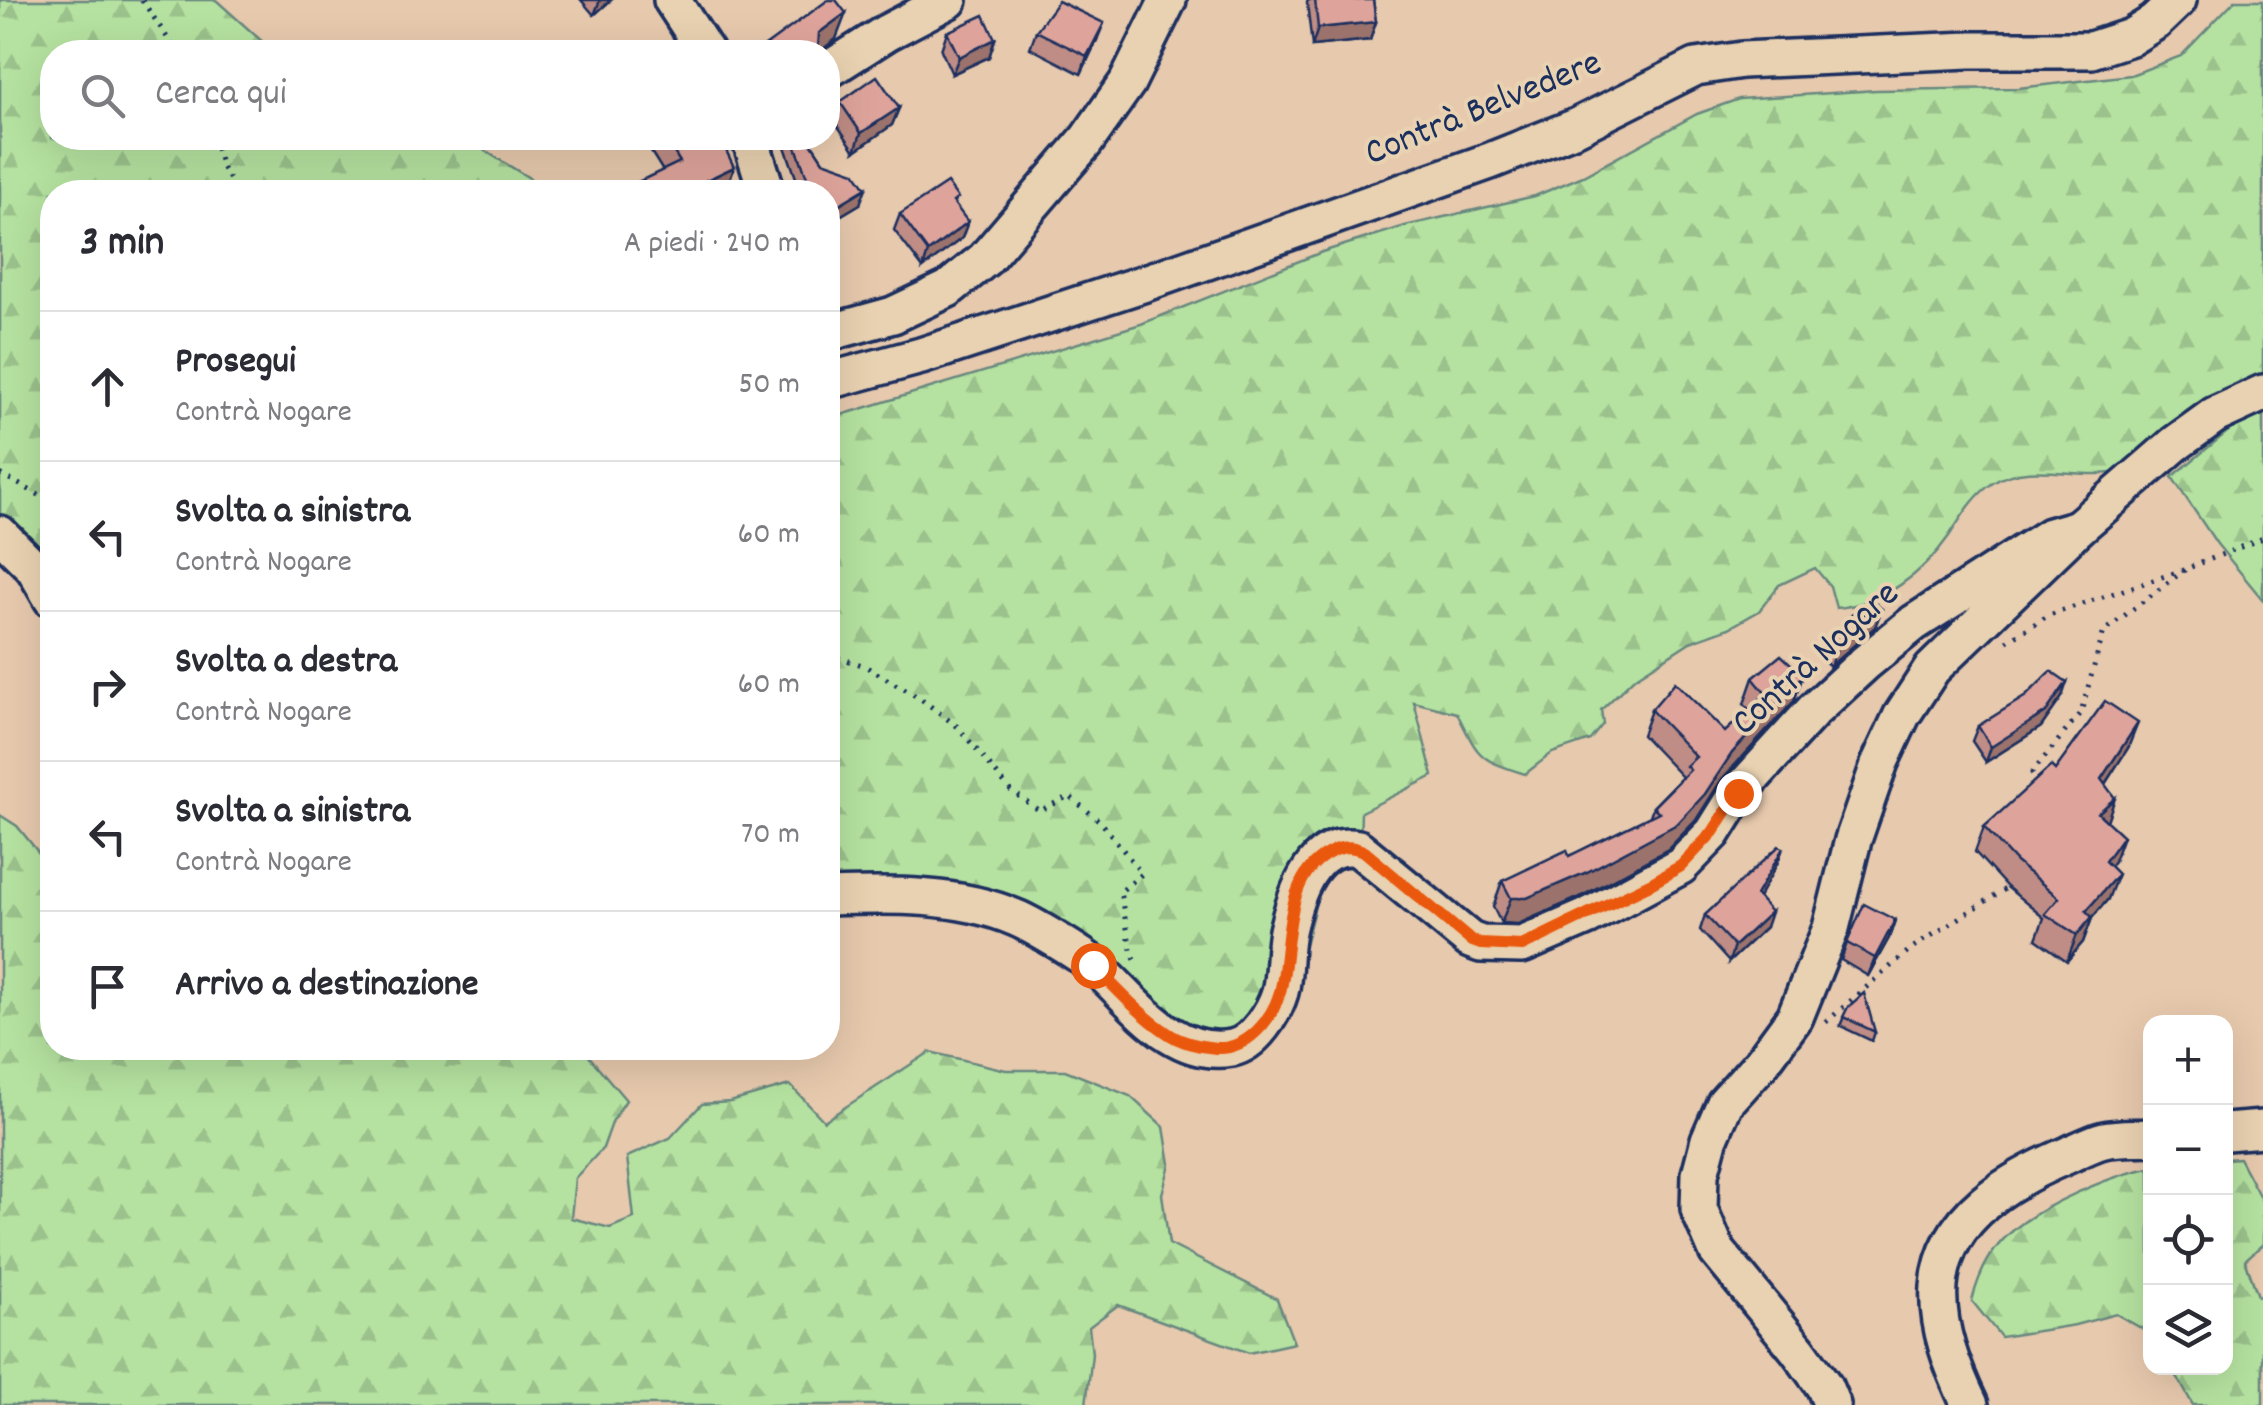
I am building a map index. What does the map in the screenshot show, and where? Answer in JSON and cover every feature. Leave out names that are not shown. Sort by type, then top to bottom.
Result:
[{"type":"street","points":[[672,0],[698,40]]},
{"type":"street","points":[[840,62],[948,0]]},
{"type":"street","points":[[840,330],[893,315],[948,290],[985,259],[1086,141],[1127,83],[1168,0]]},
{"type":"street","name":"Contrà Belvedere","points":[[840,378],[921,356],[1148,282],[1490,160],[1576,127],[1696,66],[1742,60],[1970,50],[2091,50],[2131,37],[2155,22],[2178,0]]},
{"type":"street","points":[[754,150],[764,180]]},
{"type":"street","points":[[1832,1405],[1798,1350],[1717,1250],[1698,1209],[1700,1174],[1724,1103],[1762,1062],[1794,1017],[1831,928],[1852,840],[1880,762],[1902,715],[1932,669],[2078,528],[2202,425],[2263,393]]},
{"type":"street","name":"Contrà Nogare","points":[[840,897],[935,899],[974,905],[1016,918],[1093,965],[1176,1038],[1231,1048],[1245,1042],[1262,1024],[1280,992],[1287,932],[1310,868],[1322,857],[1346,847],[1365,852],[1448,923],[1481,944],[1522,946],[1587,917],[1681,866],[1713,832],[1738,793],[1814,710],[1914,623],[2050,536],[2078,528]]},
{"type":"street","points":[[0,534],[40,578]]},
{"type":"street","points":[[2233,1132],[2263,1130]]},
{"type":"street","points":[[1970,1405],[1950,1362],[1939,1286],[1950,1247],[1966,1220],[1994,1194],[2044,1166],[2102,1140],[2143,1137]]},
{"type":"path","points":[[142,0],[169,40]]},
{"type":"path","points":[[216,150],[230,180]]},
{"type":"path","points":[[0,474],[40,496]]},
{"type":"path","points":[[1993,613],[1987,641],[2000,645],[2049,614],[2186,569],[2263,538]]},
{"type":"path","points":[[2048,794],[2032,774],[2080,712],[2104,631],[2186,569]]},
{"type":"path","points":[[840,658],[865,666],[921,699],[958,728],[1010,790],[1040,812],[1069,796],[1101,822],[1142,874],[1120,892],[1132,954],[1145,975],[1124,996]]},
{"type":"path","points":[[1813,1033],[1912,948],[2008,888],[2020,876]]},
{"type":"green space","points":[[0,0],[216,0],[261,40],[40,40],[40,150],[484,150],[532,180],[40,180],[40,558],[0,520]]},
{"type":"green space","points":[[2235,0],[2263,0],[2263,405],[2188,458],[2118,472],[2031,472],[2005,477],[1979,494],[1927,563],[1900,585],[1870,601],[1836,608],[1830,586],[1815,568],[1779,585],[1759,611],[1729,628],[1690,642],[1633,679],[1601,710],[1603,724],[1590,740],[1552,753],[1525,774],[1481,754],[1457,713],[1414,702],[1433,776],[1361,812],[1360,845],[1321,883],[1288,1011],[1210,1046],[1077,939],[840,891],[840,415],[1141,324],[1322,252],[1405,226],[1535,196],[1583,176],[1697,114],[1739,99],[1876,90],[2018,88],[2131,75],[2181,56]]},
{"type":"green space","points":[[2263,413],[2263,600],[2217,544],[2172,477],[2232,428]]},
{"type":"green space","points":[[0,815],[17,826],[40,854],[40,1060],[592,1060],[626,1100],[613,1120],[603,1148],[575,1178],[571,1218],[610,1228],[634,1218],[627,1157],[670,1138],[702,1104],[730,1102],[790,1085],[824,1121],[930,1052],[1006,1070],[1065,1070],[1130,1096],[1164,1127],[1170,1164],[1162,1194],[1169,1244],[1277,1299],[1294,1343],[1249,1353],[1118,1305],[1089,1327],[1092,1354],[1086,1405],[0,1405]]},
{"type":"green space","points":[[2233,1158],[2239,1158],[2263,1203],[2263,1244],[2245,1260],[2258,1296],[2263,1298],[2263,1405],[2193,1405],[2176,1375],[2233,1375]]},
{"type":"green space","points":[[2143,1170],[2143,1329],[2116,1314],[2001,1337],[1972,1301],[1996,1248],[2022,1223],[2057,1203]]},
{"type":"building","points":[[828,0],[836,0],[846,13],[819,33],[819,40],[773,40]]},
{"type":"building","points":[[1315,0],[1373,0],[1376,22],[1318,28]]},
{"type":"building","points":[[1058,1],[1104,23],[1087,56],[1036,31]]},
{"type":"building","points":[[984,15],[995,39],[959,57],[947,32]]},
{"type":"building","points":[[877,76],[899,108],[861,133],[840,102]]},
{"type":"building","points":[[672,150],[726,150],[734,167],[707,180],[642,180],[680,162]]},
{"type":"building","points":[[797,150],[816,150],[823,161],[855,172],[866,188],[840,204],[840,180],[808,180]]},
{"type":"building","points":[[947,183],[958,198],[953,202],[968,222],[928,252],[900,214]]},
{"type":"building","points":[[1876,604],[1882,609],[1836,649],[1828,642],[1857,609],[1865,616]]},
{"type":"building","points":[[1781,655],[1803,675],[1732,753],[1705,794],[1677,824],[1587,872],[1527,898],[1511,898],[1502,881],[1567,850],[1569,856],[1659,812],[1653,807],[1690,770],[1686,766],[1696,757],[1651,710],[1675,682],[1725,732],[1766,694],[1753,678]]},
{"type":"building","points":[[2051,671],[2067,682],[2046,712],[1991,747],[1978,726],[2026,696]]},
{"type":"building","points":[[2105,701],[2138,723],[2101,779],[2115,798],[2098,813],[2123,836],[2105,861],[2118,874],[2086,911],[2092,917],[2077,935],[2045,914],[2059,898],[2016,862],[1984,827],[2051,766],[2055,770]]},
{"type":"building","points":[[1779,846],[1783,848],[1756,895],[1771,912],[1734,946],[1705,915]]},
{"type":"building","points":[[1864,904],[1895,920],[1875,958],[1847,943]]},
{"type":"building","points":[[1864,993],[1875,1032],[1843,1017]]},
{"type":"route","points":[[1093,965],[1169,1035],[1196,1045],[1231,1048],[1245,1042],[1271,1010],[1280,992],[1287,932],[1302,885],[1310,868],[1331,852],[1346,847],[1365,852],[1470,940],[1522,946],[1587,917],[1681,866],[1713,832],[1738,793]]}]
